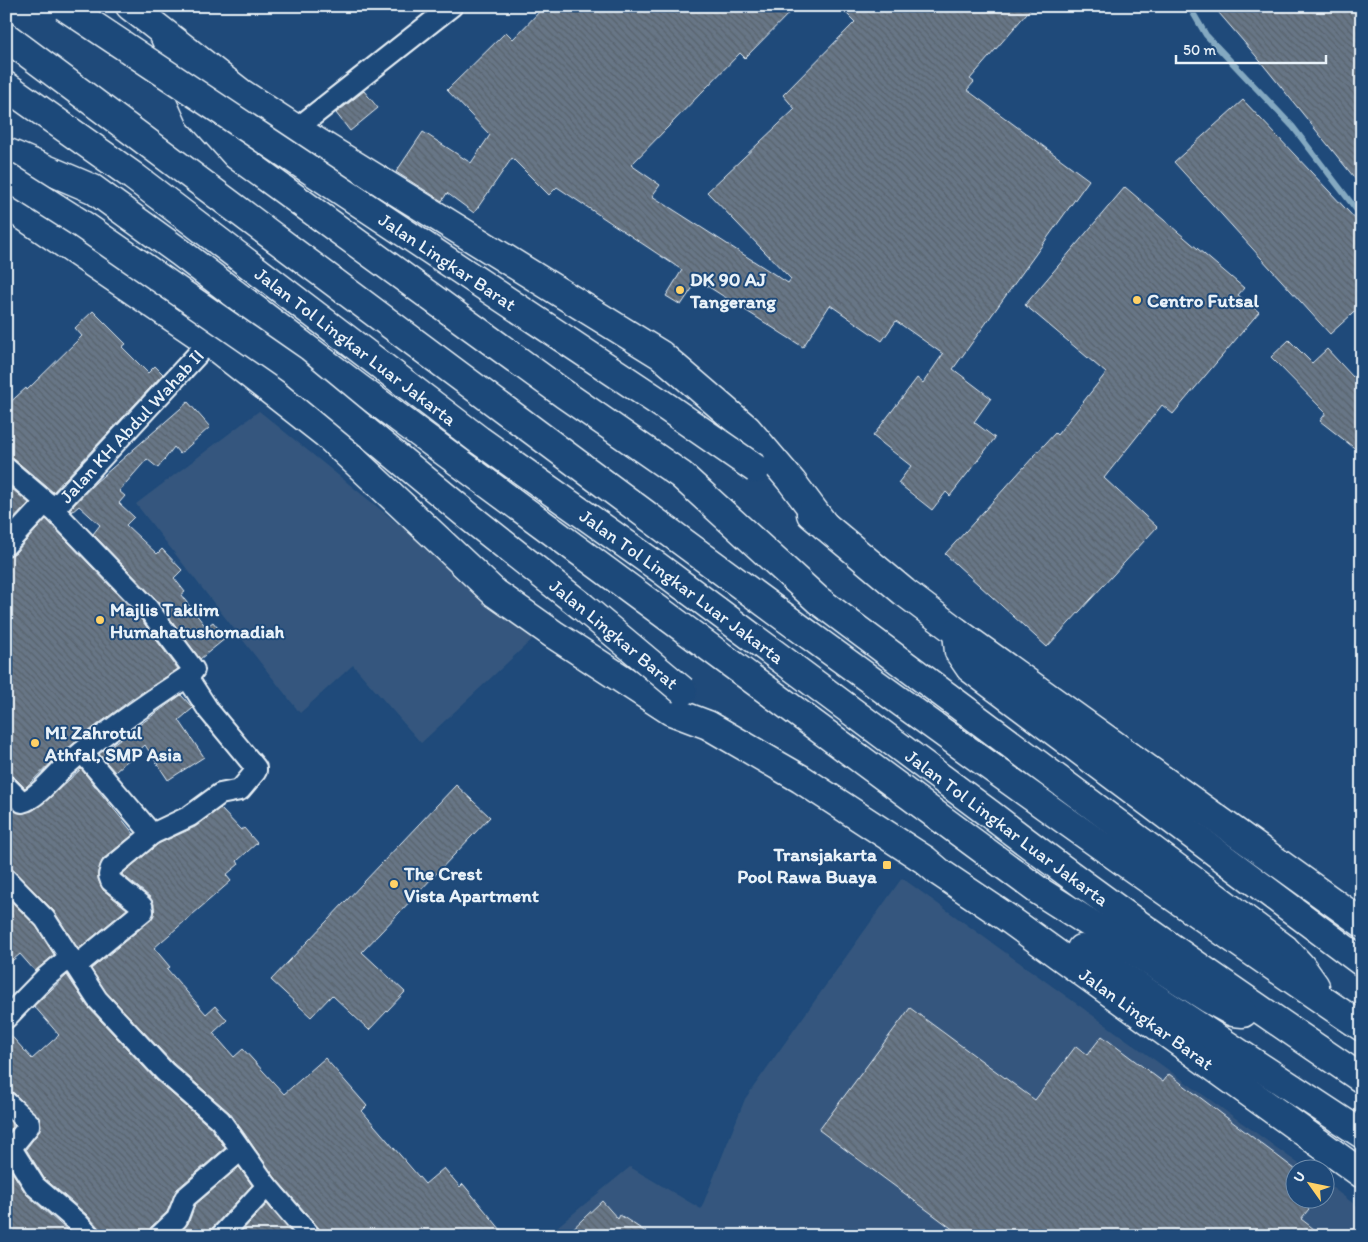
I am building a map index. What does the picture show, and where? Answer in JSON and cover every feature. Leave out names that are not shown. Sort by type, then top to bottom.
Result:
[{"type":"main road","name":"Jalan Lingkar Barat","points":[[64,6],[668,408],[756,469],[904,592],[958,640],[1362,923]]},
{"type":"main road","name":"Jalan Lingkar Barat","points":[[130,6],[241,93],[661,355],[747,429],[792,482],[825,526]]},
{"type":"main road","points":[[163,33],[200,115],[236,155],[564,394],[681,475],[818,600],[1285,949],[1300,965],[1327,1003]]},
{"type":"main road","name":"Jalan Tol Lingkar Luar Jakarta","points":[[6,37],[816,641],[990,766],[1362,1027]]},
{"type":"main road","name":"Jalan Tol Lingkar Luar Jakarta","points":[[6,86],[133,176],[479,440],[658,567],[992,815],[1044,856],[1223,985],[1362,1079]]},
{"type":"main road","points":[[6,152],[93,189],[124,211],[365,393],[1039,891],[1223,1007],[1233,1012],[1244,1013],[1259,1009]]},
{"type":"main road","points":[[6,177],[58,174]]},
{"type":"main road","name":"Jalan Lingkar Barat","points":[[6,177],[83,225],[292,370],[683,691],[708,725]]},
{"type":"main road","name":"Jalan Lingkar Barat","points":[[6,204],[209,342],[326,434],[496,593],[553,634],[671,711],[708,725],[801,779],[930,864],[1014,922],[1362,1174]]},
{"type":"main road","name":"Jalan Lingkar Barat","points":[[958,640],[959,652],[970,668],[1362,962]]},
{"type":"main road","name":"Jalan Lingkar Barat","points":[[930,864],[945,866],[982,883],[1362,1134]]},
{"type":"street","points":[[296,129],[452,6]]},
{"type":"street","name":"Jalan KH Abdul Wahab II","points":[[6,545],[50,506],[209,342]]},
{"type":"street","points":[[6,468],[50,506],[146,606],[194,670],[187,677],[124,719],[63,768],[39,792],[24,802],[6,786]]},
{"type":"street","points":[[6,1018],[46,977],[73,961],[143,911],[142,906],[111,881],[109,875],[111,868],[152,834],[190,816],[220,794],[240,790],[256,771],[256,768],[209,711],[187,677]]},
{"type":"street","points":[[82,752],[152,834]]},
{"type":"street","points":[[6,879],[45,919],[97,999],[165,1072],[220,1120],[266,1186],[310,1236]]},
{"type":"street","points":[[6,1102],[29,1123],[29,1126],[11,1148],[35,1186],[77,1222],[90,1236]]},
{"type":"street","points":[[159,1236],[177,1219],[185,1198],[241,1150]]},
{"type":"street","points":[[221,1236],[266,1186]]},
{"type":"shaded area","points":[[259,411],[508,613],[539,633],[421,743],[353,665],[300,713],[136,504]]},
{"type":"shaded area","points":[[902,878],[1294,1160],[1286,1160],[1286,1210],[1336,1210],[1336,1190],[1362,1210],[1362,1236],[546,1236],[630,1167],[701,1209],[745,1099]]},
{"type":"building","points":[[545,6],[796,6],[745,58],[740,53],[631,165],[660,185],[652,196],[788,283],[791,279],[707,192],[795,109],[783,95],[855,22],[839,6],[1033,6],[970,79],[974,82],[967,90],[1089,180],[953,369],[991,398],[974,422],[995,438],[950,496],[946,492],[932,510],[898,483],[911,466],[873,436],[917,378],[923,383],[943,354],[896,321],[882,341],[830,305],[803,347],[698,280],[681,305],[666,296],[682,270],[557,187],[549,195],[512,158],[474,213],[447,193],[442,201],[396,172],[423,132],[471,163],[490,135],[447,90],[506,32],[513,39]]},
{"type":"building","points":[[1213,6],[1362,6],[1362,187],[1256,56]]},
{"type":"building","points":[[364,91],[378,108],[350,131],[336,113]]},
{"type":"building","points":[[1243,100],[1362,226],[1362,305],[1330,334],[1174,162]]},
{"type":"building","points":[[1125,187],[1244,288],[1238,295],[1259,312],[1173,414],[1162,405],[1104,478],[1157,527],[1047,647],[945,554],[1055,433],[1057,435],[1106,373],[1025,305]]},
{"type":"building","points":[[93,311],[126,344],[122,347],[148,373],[155,366],[163,374],[53,492],[14,459],[6,456],[6,406],[26,388],[27,390],[82,336],[75,328]]},
{"type":"building","points":[[1289,340],[1312,363],[1327,349],[1353,377],[1362,366],[1362,454],[1320,421],[1326,413],[1271,357]]},
{"type":"building","points":[[188,402],[210,427],[180,454],[174,447],[158,468],[147,459],[119,491],[125,496],[119,503],[134,517],[126,525],[157,554],[162,549],[182,570],[174,578],[185,592],[181,595],[206,627],[213,622],[226,638],[200,659],[155,598],[93,534],[100,525],[79,506],[72,512],[70,509],[96,482]]},
{"type":"building","points":[[6,484],[29,503],[6,527]]},
{"type":"building","points":[[46,519],[137,614],[178,669],[132,699],[85,734],[25,788],[14,777],[6,774],[6,557],[15,553]]},
{"type":"building","points":[[181,695],[193,708],[179,720],[204,757],[168,780],[145,745],[115,772],[99,754]]},
{"type":"building","points":[[81,769],[134,834],[103,859],[98,872],[98,879],[103,890],[127,909],[78,949],[54,911],[14,871],[6,867],[6,803],[19,813],[32,811],[46,801]]},
{"type":"building","name":"The Crest Vista Apartment","points":[[456,785],[490,817],[362,952],[405,992],[369,1030],[332,995],[311,1017],[271,980]]},
{"type":"building","points":[[220,808],[241,830],[244,828],[257,843],[237,861],[239,864],[226,875],[231,881],[154,948],[170,967],[167,969],[206,1014],[215,1006],[227,1020],[213,1033],[234,1057],[243,1049],[284,1094],[325,1058],[367,1106],[362,1111],[425,1184],[444,1168],[460,1187],[463,1184],[506,1236],[322,1236],[319,1228],[276,1179],[230,1113],[173,1063],[106,992],[91,969],[151,920],[154,914],[154,904],[150,897],[122,874],[158,844],[195,827]]},
{"type":"building","points":[[6,896],[36,926],[54,955],[35,971],[20,954],[6,966]]},
{"type":"building","points":[[67,975],[88,1007],[156,1080],[211,1128],[225,1148],[177,1189],[167,1212],[151,1227],[147,1236],[102,1236],[99,1228],[86,1214],[44,1178],[26,1149],[38,1133],[41,1126],[40,1119],[14,1093],[6,1090],[6,1030],[32,1059],[59,1035],[34,1006]]},
{"type":"building","points":[[910,1008],[1035,1100],[1076,1046],[1087,1055],[1102,1036],[1163,1082],[1169,1074],[1286,1162],[1286,1210],[1308,1210],[1301,1219],[1323,1236],[962,1236],[819,1130]]},
{"type":"building","points":[[6,1118],[14,1125],[6,1135]]},
{"type":"building","points":[[6,1163],[27,1195],[74,1236],[6,1236]]},
{"type":"building","points":[[239,1167],[252,1185],[212,1228],[209,1236],[177,1236],[188,1224],[195,1205]]},
{"type":"building","points":[[602,1201],[618,1219],[620,1215],[652,1236],[607,1236],[609,1232],[605,1229],[598,1236],[565,1236]]},
{"type":"building","points":[[267,1204],[294,1236],[237,1236]]},
{"type":"waterway","points":[[1189,6],[1206,35],[1293,127],[1362,217]]},
{"type":"place","name":"DK 90 AJ Tangerang","points":[[680,290]]},
{"type":"place","name":"Centro Futsal","points":[[1137,300]]},
{"type":"place","name":"Majlis Taklim Humahatushomadiah","points":[[100,620]]},
{"type":"place","name":"MI Zahrotul Athfal, SMP Asia","points":[[35,743]]},
{"type":"place","name":"Transjakarta Pool Rawa Buaya","points":[[887,865]]},
{"type":"place","name":"The Crest Vista Apartment","points":[[394,884]]}]
